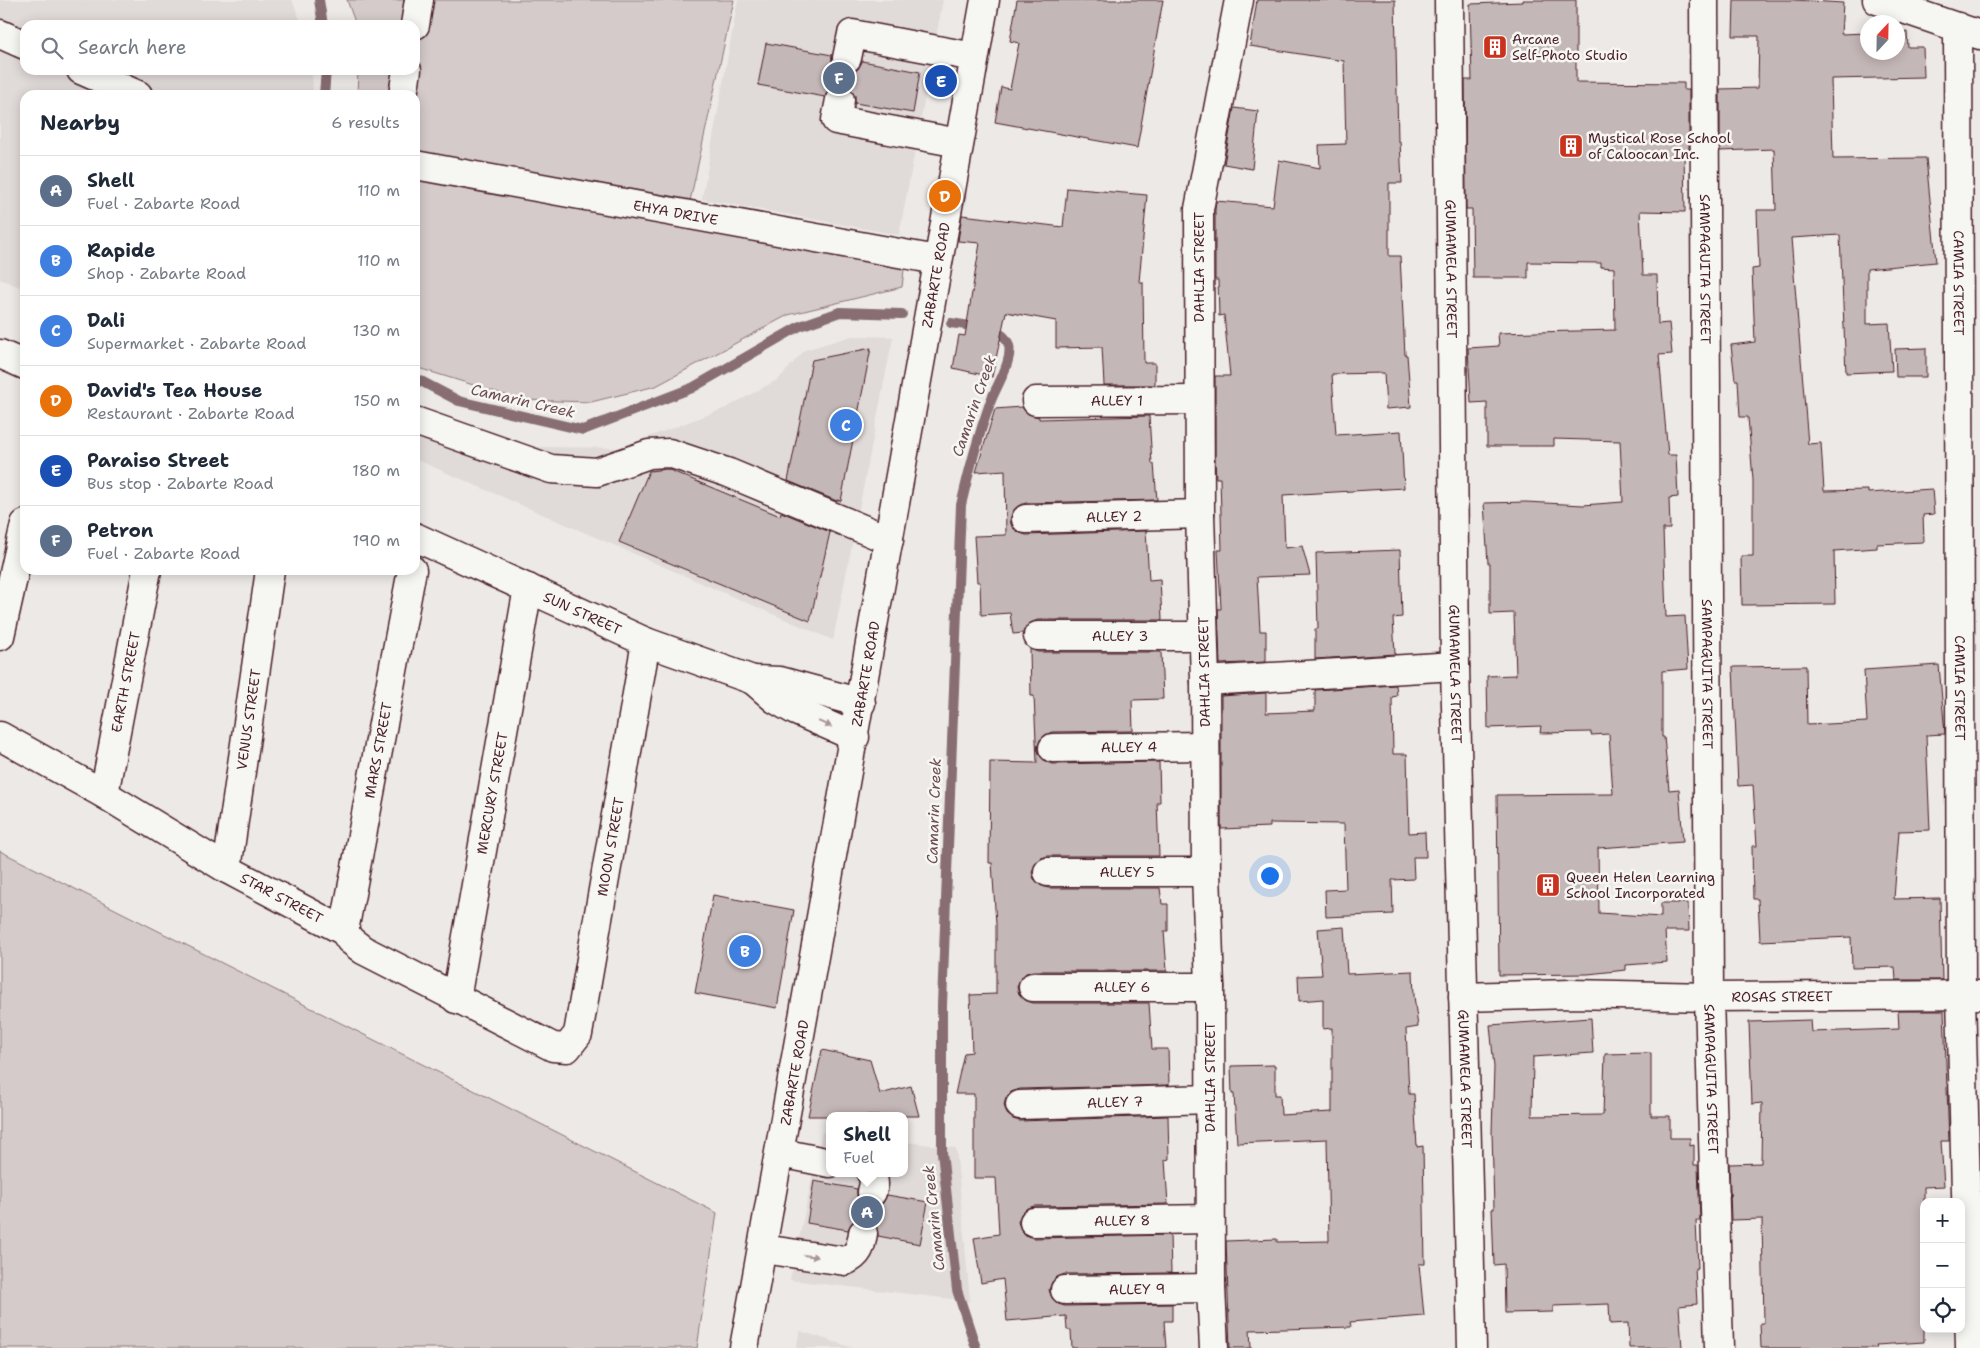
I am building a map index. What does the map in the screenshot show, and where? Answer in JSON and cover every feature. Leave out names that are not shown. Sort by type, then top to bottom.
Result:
[{"type":"street","points":[[415,20],[419,0]]},
{"type":"street","name":"ZABARTE ROAD","points":[[744,1348],[781,1153],[984,0]]},
{"type":"street","name":"DAHLIA STREET","points":[[1214,1348],[1210,1288],[1210,987],[1206,872],[1205,681],[1200,514],[1199,209],[1239,0]]},
{"type":"street","name":"GUMAMELA STREET","points":[[1449,0],[1455,666],[1472,1348]]},
{"type":"street","name":"SAMPAGUITA STREET","points":[[1704,0],[1709,997],[1719,1348]]},
{"type":"street","points":[[1877,0],[1969,31]]},
{"type":"street","name":"CAMIA STREET","points":[[1969,31],[1970,1348]]},
{"type":"street","points":[[0,34],[20,43]]},
{"type":"street","points":[[847,58],[852,34],[974,57]]},
{"type":"street","points":[[92,75],[127,90]]},
{"type":"street","points":[[404,90],[406,75]]},
{"type":"street","points":[[840,100],[836,120],[959,143]]},
{"type":"street","name":"EHYA DRIVE","points":[[420,166],[937,260]]},
{"type":"street","points":[[0,354],[20,363]]},
{"type":"street","name":"ALLEY 1","points":[[1036,401],[1200,400]]},
{"type":"street","points":[[420,423],[551,469],[598,472],[649,454],[669,453],[729,473],[889,540]]},
{"type":"street","name":"ALLEY 2","points":[[1026,519],[1200,514]]},
{"type":"street","name":"SUN STREET","points":[[420,545],[528,588],[646,642],[753,680],[780,681],[861,703]]},
{"type":"street","points":[[0,636],[20,546]]},
{"type":"street","name":"EARTH STREET","points":[[104,794],[146,575]]},
{"type":"street","name":"VENUS STREET","points":[[227,869],[269,575]]},
{"type":"street","name":"MARS STREET","points":[[344,931],[411,575]]},
{"type":"street","name":"MERCURY STREET","points":[[456,999],[528,588]]},
{"type":"street","name":"ALLEY 3","points":[[1038,636],[1203,636]]},
{"type":"street","name":"MOON STREET","points":[[567,1048],[578,1034],[646,642]]},
{"type":"street","points":[[1205,681],[1455,666]]},
{"type":"street","name":"SUN STREET","points":[[753,680],[775,699],[796,711],[855,737]]},
{"type":"street","name":"STAR STREET","points":[[0,736],[104,794],[227,869],[344,931],[350,940],[363,950],[553,1047],[567,1048]]},
{"type":"street","name":"ALLEY 4","points":[[1053,748],[1205,746]]},
{"type":"street","name":"ALLEY 5","points":[[1048,872],[1206,872]]},
{"type":"street","name":"ALLEY 6","points":[[1033,987],[1210,987]]},
{"type":"street","name":"ROSAS STREET","points":[[1463,997],[1571,994],[1709,997],[1970,996]]},
{"type":"street","name":"ALLEY 7","points":[[1020,1105],[1210,1099]]},
{"type":"street","points":[[781,1153],[826,1162]]},
{"type":"street","name":"ALLEY 8","points":[[1034,1222],[1210,1219]]},
{"type":"street","points":[[763,1249],[845,1261],[854,1257],[860,1249],[863,1233]]},
{"type":"street","name":"ALLEY 9","points":[[1065,1290],[1210,1288]]},
{"type":"shaded area","points":[[0,0],[292,0],[300,20],[20,20],[20,75],[312,75],[313,90],[20,90],[20,287],[0,279]]},
{"type":"shaded area","points":[[347,0],[734,0],[690,201],[907,244],[902,287],[788,315],[656,386],[591,402],[522,400],[420,369],[420,90],[357,90],[358,75],[420,75],[420,20],[354,20]]},
{"type":"shaded area","points":[[738,0],[943,0],[899,235],[702,199]]},
{"type":"shaded area","points":[[852,336],[893,337],[833,640],[420,461],[420,407],[485,435],[534,447],[619,448],[726,408],[779,379],[805,350]]},
{"type":"shaded area","points":[[0,851],[717,1213],[697,1348],[0,1348]]},
{"type":"shaded area","points":[[822,1132],[826,1132],[826,1177],[908,1177],[908,1142],[956,1148],[970,1301],[790,1280]]},
{"type":"shaded area","points":[[800,1331],[853,1348],[796,1348]]},
{"type":"building","points":[[1017,0],[1163,0],[1137,148],[995,122],[1001,87],[1010,89],[1019,43],[1010,41]]},
{"type":"building","points":[[1257,0],[1395,0],[1398,141],[1400,141],[1402,183],[1389,183],[1389,256],[1400,256],[1405,355],[1407,355],[1411,407],[1386,409],[1384,373],[1332,374],[1336,435],[1401,431],[1404,488],[1283,495],[1285,548],[1302,546],[1310,575],[1257,577],[1260,631],[1266,631],[1266,662],[1220,664],[1218,609],[1221,609],[1218,550],[1222,550],[1220,478],[1216,478],[1215,462],[1215,376],[1230,376],[1224,315],[1219,316],[1218,280],[1215,280],[1216,201],[1273,206],[1279,160],[1320,168],[1319,145],[1346,144],[1344,61],[1250,46]]},
{"type":"building","points":[[1523,0],[1576,0],[1576,82],[1684,83],[1684,90],[1689,90],[1689,151],[1684,151],[1685,212],[1640,211],[1643,275],[1657,275],[1658,324],[1669,323],[1672,354],[1659,355],[1668,455],[1676,455],[1678,497],[1669,498],[1670,529],[1663,529],[1666,617],[1685,616],[1688,669],[1662,671],[1662,737],[1664,737],[1669,790],[1679,789],[1683,842],[1598,848],[1599,913],[1661,917],[1661,903],[1688,903],[1689,931],[1665,931],[1667,962],[1626,965],[1626,970],[1588,974],[1499,975],[1497,795],[1613,794],[1609,734],[1591,735],[1591,732],[1540,733],[1541,726],[1488,728],[1487,676],[1516,675],[1514,613],[1490,614],[1490,563],[1488,563],[1484,503],[1526,502],[1583,505],[1623,502],[1620,441],[1554,439],[1554,446],[1487,446],[1487,402],[1471,403],[1468,348],[1499,346],[1498,333],[1615,330],[1614,268],[1601,267],[1601,263],[1528,262],[1528,278],[1473,278],[1472,209],[1466,209],[1465,80],[1472,80],[1470,4],[1523,2]]},
{"type":"building","points":[[1734,0],[1794,0],[1843,3],[1841,34],[1860,33],[1860,60],[1905,60],[1905,32],[1907,32],[1908,47],[1923,47],[1924,77],[1831,79],[1833,159],[1926,158],[1936,262],[1867,269],[1867,324],[1889,323],[1892,371],[1846,373],[1840,235],[1791,238],[1808,444],[1821,443],[1824,491],[1868,490],[1868,493],[1932,489],[1934,514],[1923,515],[1924,542],[1877,544],[1877,548],[1834,551],[1835,604],[1742,605],[1741,556],[1753,556],[1753,480],[1748,417],[1740,417],[1738,380],[1735,380],[1731,345],[1755,342],[1752,269],[1759,268],[1757,210],[1776,210],[1774,149],[1720,151],[1720,89],[1758,88],[1759,36],[1733,36]]},
{"type":"building","points":[[766,43],[832,55],[832,62],[836,69],[844,73],[851,73],[858,69],[862,61],[920,72],[913,113],[855,103],[855,95],[851,89],[843,85],[835,85],[829,89],[825,97],[758,85]]},
{"type":"building","points":[[1234,108],[1258,111],[1252,169],[1224,164]]},
{"type":"building","points":[[1067,188],[1147,195],[1139,282],[1143,282],[1144,363],[1155,363],[1155,385],[1104,385],[1102,347],[1056,348],[1056,321],[1006,312],[992,377],[953,368],[959,335],[965,336],[980,243],[958,241],[962,215],[1063,227]]},
{"type":"building","points":[[871,348],[841,501],[788,481],[812,360]]},
{"type":"building","points":[[1926,348],[1926,377],[1896,377],[1895,349]]},
{"type":"building","points":[[1022,407],[1028,414],[1039,417],[1039,419],[1149,416],[1152,464],[1154,464],[1157,500],[1026,503],[1018,506],[1013,511],[1010,520],[1012,527],[1026,535],[1146,531],[1149,580],[1160,579],[1162,620],[1038,620],[1030,623],[1023,633],[1013,634],[1010,613],[981,615],[980,582],[977,582],[974,536],[1006,535],[1005,470],[976,472],[995,409]]},
{"type":"building","points":[[667,469],[780,516],[781,512],[830,532],[810,621],[619,542],[649,471]]},
{"type":"building","points":[[1400,550],[1402,617],[1393,618],[1395,654],[1315,659],[1315,629],[1318,629],[1316,553]]},
{"type":"building","points":[[1030,649],[1038,652],[1161,652],[1163,699],[1132,700],[1133,731],[1052,732],[1040,740],[1037,748],[1040,756],[1046,762],[1053,764],[1159,762],[1160,802],[1157,802],[1159,856],[1048,856],[1041,858],[1035,864],[1032,872],[1034,879],[1040,885],[1048,888],[1160,888],[1162,904],[1168,904],[1168,931],[1164,931],[1167,971],[1033,971],[1026,973],[1020,979],[1017,987],[1019,994],[1025,1000],[1033,1003],[1149,1003],[1152,1049],[1168,1049],[1169,1085],[1020,1089],[1011,1092],[1006,1098],[1004,1105],[1007,1114],[1013,1119],[1020,1121],[1168,1116],[1169,1159],[1165,1160],[1168,1204],[1034,1206],[1026,1209],[1021,1214],[1018,1222],[1021,1230],[1027,1236],[1034,1238],[1170,1235],[1171,1273],[1065,1274],[1057,1277],[1052,1282],[1049,1290],[1052,1298],[1058,1304],[1065,1306],[1172,1304],[1172,1321],[1164,1321],[1166,1348],[1072,1348],[1071,1330],[1067,1330],[1066,1316],[1007,1321],[1003,1279],[981,1283],[974,1238],[999,1234],[996,1178],[974,1178],[974,1094],[955,1094],[964,1053],[972,1052],[970,995],[996,994],[996,924],[992,863],[989,863],[990,762],[1037,763],[1034,696],[1031,696]]},
{"type":"building","points":[[1939,665],[1945,734],[1926,735],[1930,830],[1899,831],[1894,899],[1940,898],[1942,980],[1896,980],[1895,967],[1852,968],[1851,937],[1760,941],[1758,899],[1753,899],[1752,846],[1757,846],[1753,785],[1738,786],[1733,667],[1806,666],[1807,725],[1867,722],[1864,670]]},
{"type":"building","points":[[1396,685],[1397,696],[1392,697],[1393,754],[1407,754],[1409,833],[1425,832],[1426,857],[1413,857],[1414,879],[1392,880],[1393,914],[1326,917],[1325,890],[1346,889],[1344,824],[1270,823],[1270,827],[1221,829],[1221,696],[1266,693],[1266,713],[1315,711],[1315,690]]},
{"type":"building","points":[[713,895],[794,910],[777,1008],[695,993]]},
{"type":"building","points":[[1344,927],[1347,974],[1413,971],[1418,1027],[1406,1029],[1409,1094],[1414,1094],[1417,1147],[1423,1146],[1425,1264],[1419,1264],[1424,1316],[1350,1322],[1351,1327],[1250,1330],[1251,1348],[1230,1348],[1226,1241],[1277,1239],[1277,1242],[1329,1241],[1327,1139],[1237,1143],[1231,1066],[1275,1065],[1275,1095],[1280,1095],[1281,1115],[1332,1112],[1332,1028],[1323,1029],[1323,999],[1299,1001],[1298,976],[1322,975],[1318,929]]},
{"type":"building","points":[[1898,1011],[1944,1011],[1949,1141],[1941,1141],[1944,1186],[1924,1187],[1924,1198],[1920,1198],[1920,1333],[1924,1333],[1924,1342],[1876,1345],[1877,1348],[1761,1348],[1760,1323],[1764,1323],[1762,1219],[1731,1220],[1729,1164],[1761,1163],[1762,1103],[1752,1104],[1749,1022],[1810,1020],[1811,1032],[1899,1029]]},
{"type":"building","points":[[1591,1018],[1593,1053],[1533,1057],[1532,1116],[1603,1115],[1605,1054],[1651,1053],[1651,1116],[1670,1116],[1670,1138],[1690,1138],[1690,1146],[1694,1145],[1694,1165],[1698,1165],[1700,1221],[1696,1221],[1698,1268],[1695,1268],[1697,1304],[1679,1306],[1682,1348],[1629,1348],[1628,1323],[1610,1324],[1609,1304],[1553,1306],[1553,1312],[1505,1313],[1504,1264],[1494,1265],[1492,1132],[1494,1067],[1490,1025]]},
{"type":"building","points":[[822,1050],[870,1060],[880,1094],[911,1086],[919,1116],[908,1116],[908,1112],[826,1112],[826,1116],[808,1116]]},
{"type":"building","points":[[814,1181],[857,1189],[857,1196],[861,1203],[869,1207],[876,1207],[883,1203],[887,1195],[928,1202],[920,1244],[878,1236],[877,1227],[873,1221],[866,1218],[857,1219],[848,1230],[807,1223]]},
{"type":"waterway","name":"Camarin Creek","points":[[319,0],[322,20]]},
{"type":"waterway","name":"Camarin Creek","points":[[324,90],[326,75]]},
{"type":"waterway","name":"Camarin Creek","points":[[420,381],[459,401],[583,430],[692,388],[800,326],[840,312],[902,314]]},
{"type":"waterway","name":"Camarin Creek","points":[[951,323],[995,332],[1005,338],[1009,349],[1006,368],[990,403],[961,505],[942,1005],[942,1152],[957,1290],[976,1348]]},
{"type":"tunnel","points":[[840,100],[847,58]]},
{"type":"tunnel","points":[[863,1233],[872,1192]]},
{"type":"place","name":"Arcane Self-Photo Studio","points":[[1495,47]]},
{"type":"place","name":"Petron","points":[[839,78]]},
{"type":"place","name":"Paraiso Street","points":[[941,81]]},
{"type":"place","name":"Mystical Rose School of Caloocan Inc.","points":[[1571,146]]},
{"type":"place","name":"David's Tea House","points":[[945,196]]},
{"type":"place","name":"Dali","points":[[846,425]]},
{"type":"place","name":"Queen Helen Learning School Incorporated","points":[[1548,885]]},
{"type":"place","name":"Rapide","points":[[745,951]]},
{"type":"place","name":"Shell","points":[[867,1212]]}]
